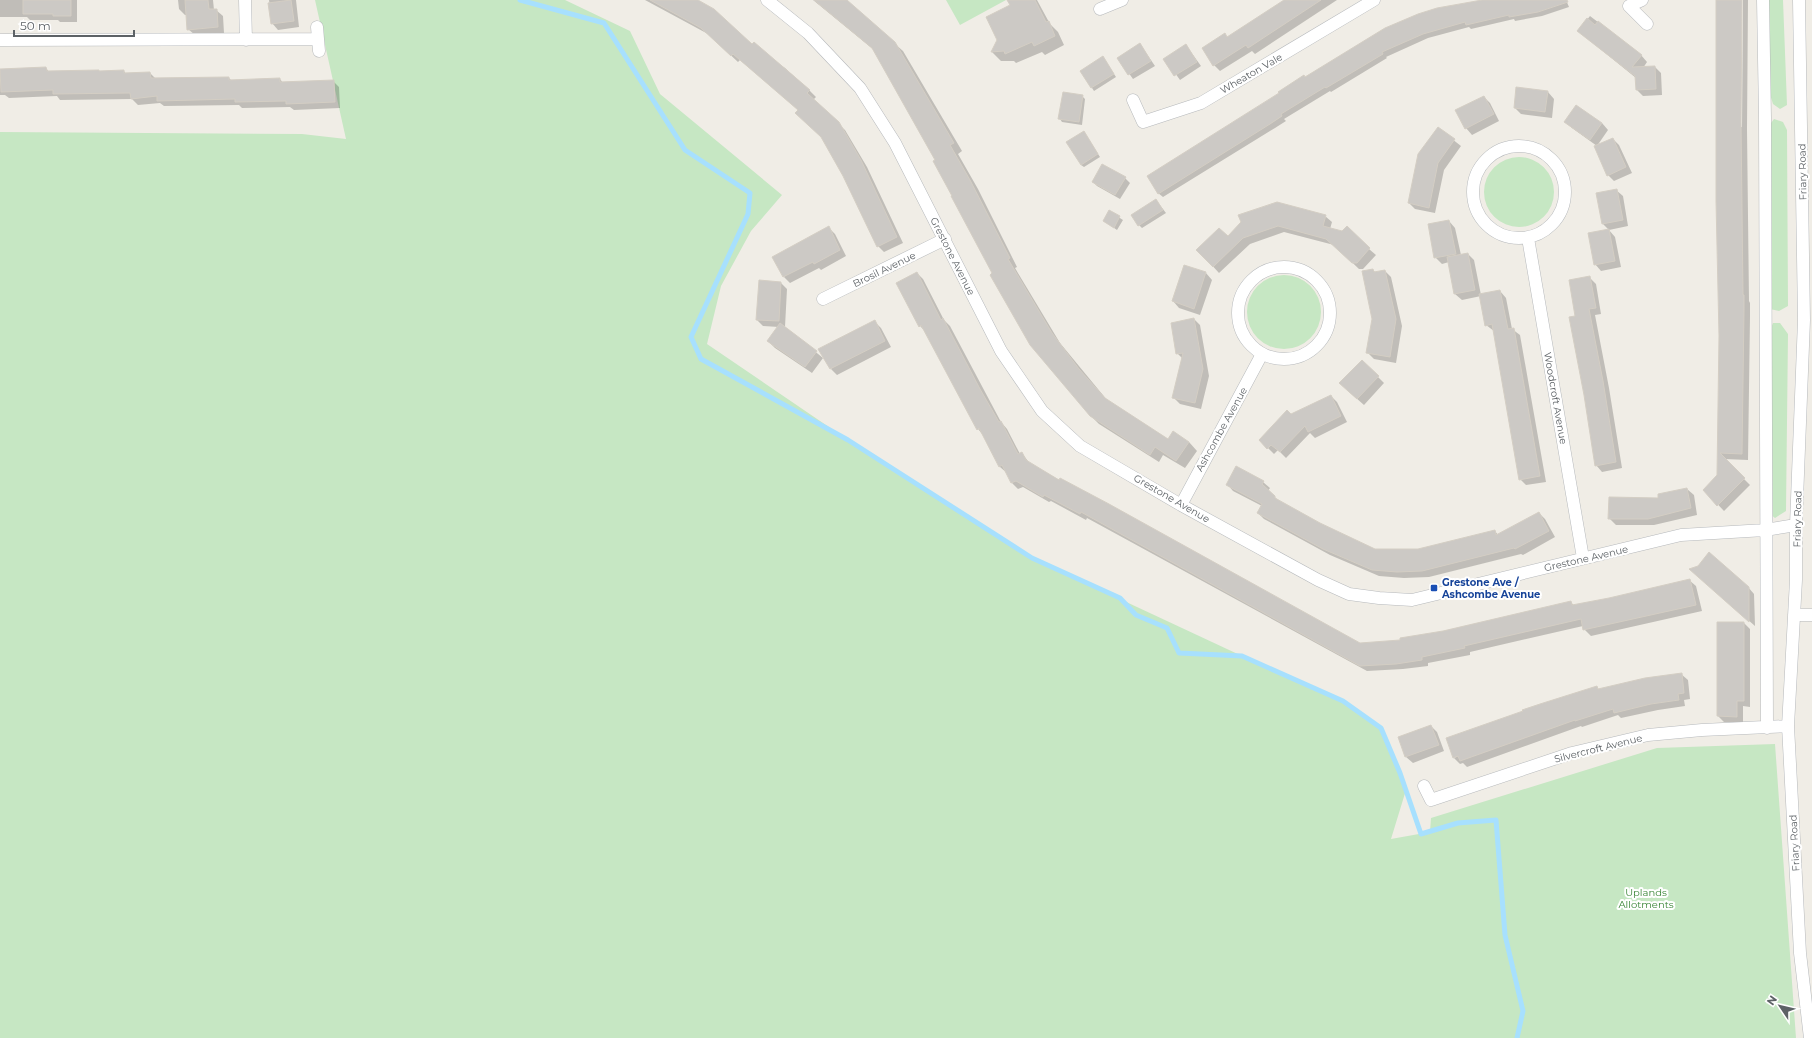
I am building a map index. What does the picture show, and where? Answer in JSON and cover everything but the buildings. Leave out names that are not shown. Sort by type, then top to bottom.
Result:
[{"type":"street","points":[[245,0],[246,40]]},
{"type":"street","name":"Grestone Avenue","points":[[767,0],[808,33],[860,88],[895,143],[1001,351],[1042,411],[1080,446],[1318,580],[1349,594],[1412,600],[1681,535],[1765,530],[1796,525]]},
{"type":"street","points":[[1100,9],[1122,0]]},
{"type":"street","name":"Wheaton Vale","points":[[1133,100],[1143,122],[1201,103],[1374,0]]},
{"type":"street","points":[[1642,0],[1629,6],[1647,24]]},
{"type":"street","points":[[1763,0],[1765,117],[1765,530],[1767,728]]},
{"type":"street","name":"Friary Road","points":[[1799,0],[1804,320],[1796,525],[1796,580],[1788,726],[1800,953],[1810,1038]]},
{"type":"street","points":[[0,40],[246,40],[319,45],[317,27]]},
{"type":"street","points":[[1516,146],[1528,147],[1539,151],[1549,157],[1557,165],[1562,175],[1565,187],[1565,198],[1557,220],[1549,228],[1528,238],[1511,238],[1495,231],[1486,224],[1479,215],[1475,204],[1473,192],[1479,170],[1486,161],[1505,148],[1516,146]]},
{"type":"street","name":"Woodcroft Avenue","points":[[1528,238],[1584,558]]},
{"type":"street","name":"Brosil Avenue","points":[[823,299],[945,239]]},
{"type":"street","points":[[1282,267],[1294,268],[1305,272],[1314,278],[1322,287],[1330,308],[1330,320],[1321,341],[1303,355],[1292,358],[1280,359],[1262,354],[1250,344],[1243,334],[1239,324],[1238,312],[1244,290],[1260,274],[1271,269],[1282,267]]},
{"type":"street","name":"Ashcombe Avenue","points":[[1181,504],[1262,354]]},
{"type":"street","points":[[1794,615],[1812,615]]},
{"type":"street","name":"Silvercroft Avenue","points":[[1424,786],[1431,800],[1572,753],[1648,735],[1702,730],[1788,726]]},
{"type":"green space","name":"Uplands Allotments","points":[[315,0],[565,0],[630,31],[660,94],[782,195],[751,231],[721,286],[707,344],[848,440],[1032,558],[1242,656],[1343,701],[1381,728],[1406,790],[1391,839],[1430,832],[1431,818],[1657,748],[1775,744],[1796,1038],[0,1038],[0,132],[302,134],[346,139]]},
{"type":"green space","points":[[946,0],[1006,0],[960,25]]},
{"type":"green space","points":[[1768,0],[1783,0],[1787,105],[1780,109],[1773,104],[1769,91]]},
{"type":"green space","points":[[1774,119],[1783,122],[1787,130],[1788,306],[1779,311],[1770,309],[1771,123]]},
{"type":"green space","points":[[1512,157],[1526,157],[1539,163],[1548,172],[1552,178],[1554,192],[1552,206],[1544,217],[1533,225],[1526,227],[1512,227],[1505,225],[1494,217],[1486,206],[1484,199],[1484,185],[1486,178],[1494,167],[1505,159]]},
{"type":"green space","points":[[1284,275],[1298,278],[1310,286],[1318,298],[1321,312],[1318,326],[1310,338],[1298,346],[1284,349],[1270,346],[1258,338],[1250,326],[1247,312],[1250,298],[1258,286],[1270,278]]},
{"type":"green space","points":[[1773,323],[1780,323],[1788,334],[1786,511],[1775,518],[1770,514],[1771,328]]},
{"type":"waterway","points":[[520,0],[604,23],[685,150],[750,193],[748,214],[691,337],[701,359],[848,440],[1032,558],[1120,598],[1136,615],[1167,628],[1179,653],[1242,656],[1343,701],[1381,728],[1400,773],[1421,834],[1458,823],[1496,820],[1505,935],[1523,1011],[1517,1038]]},
{"type":"place","name":"Grestone Ave / Ashcombe Avenue","points":[[1434,588]]}]
